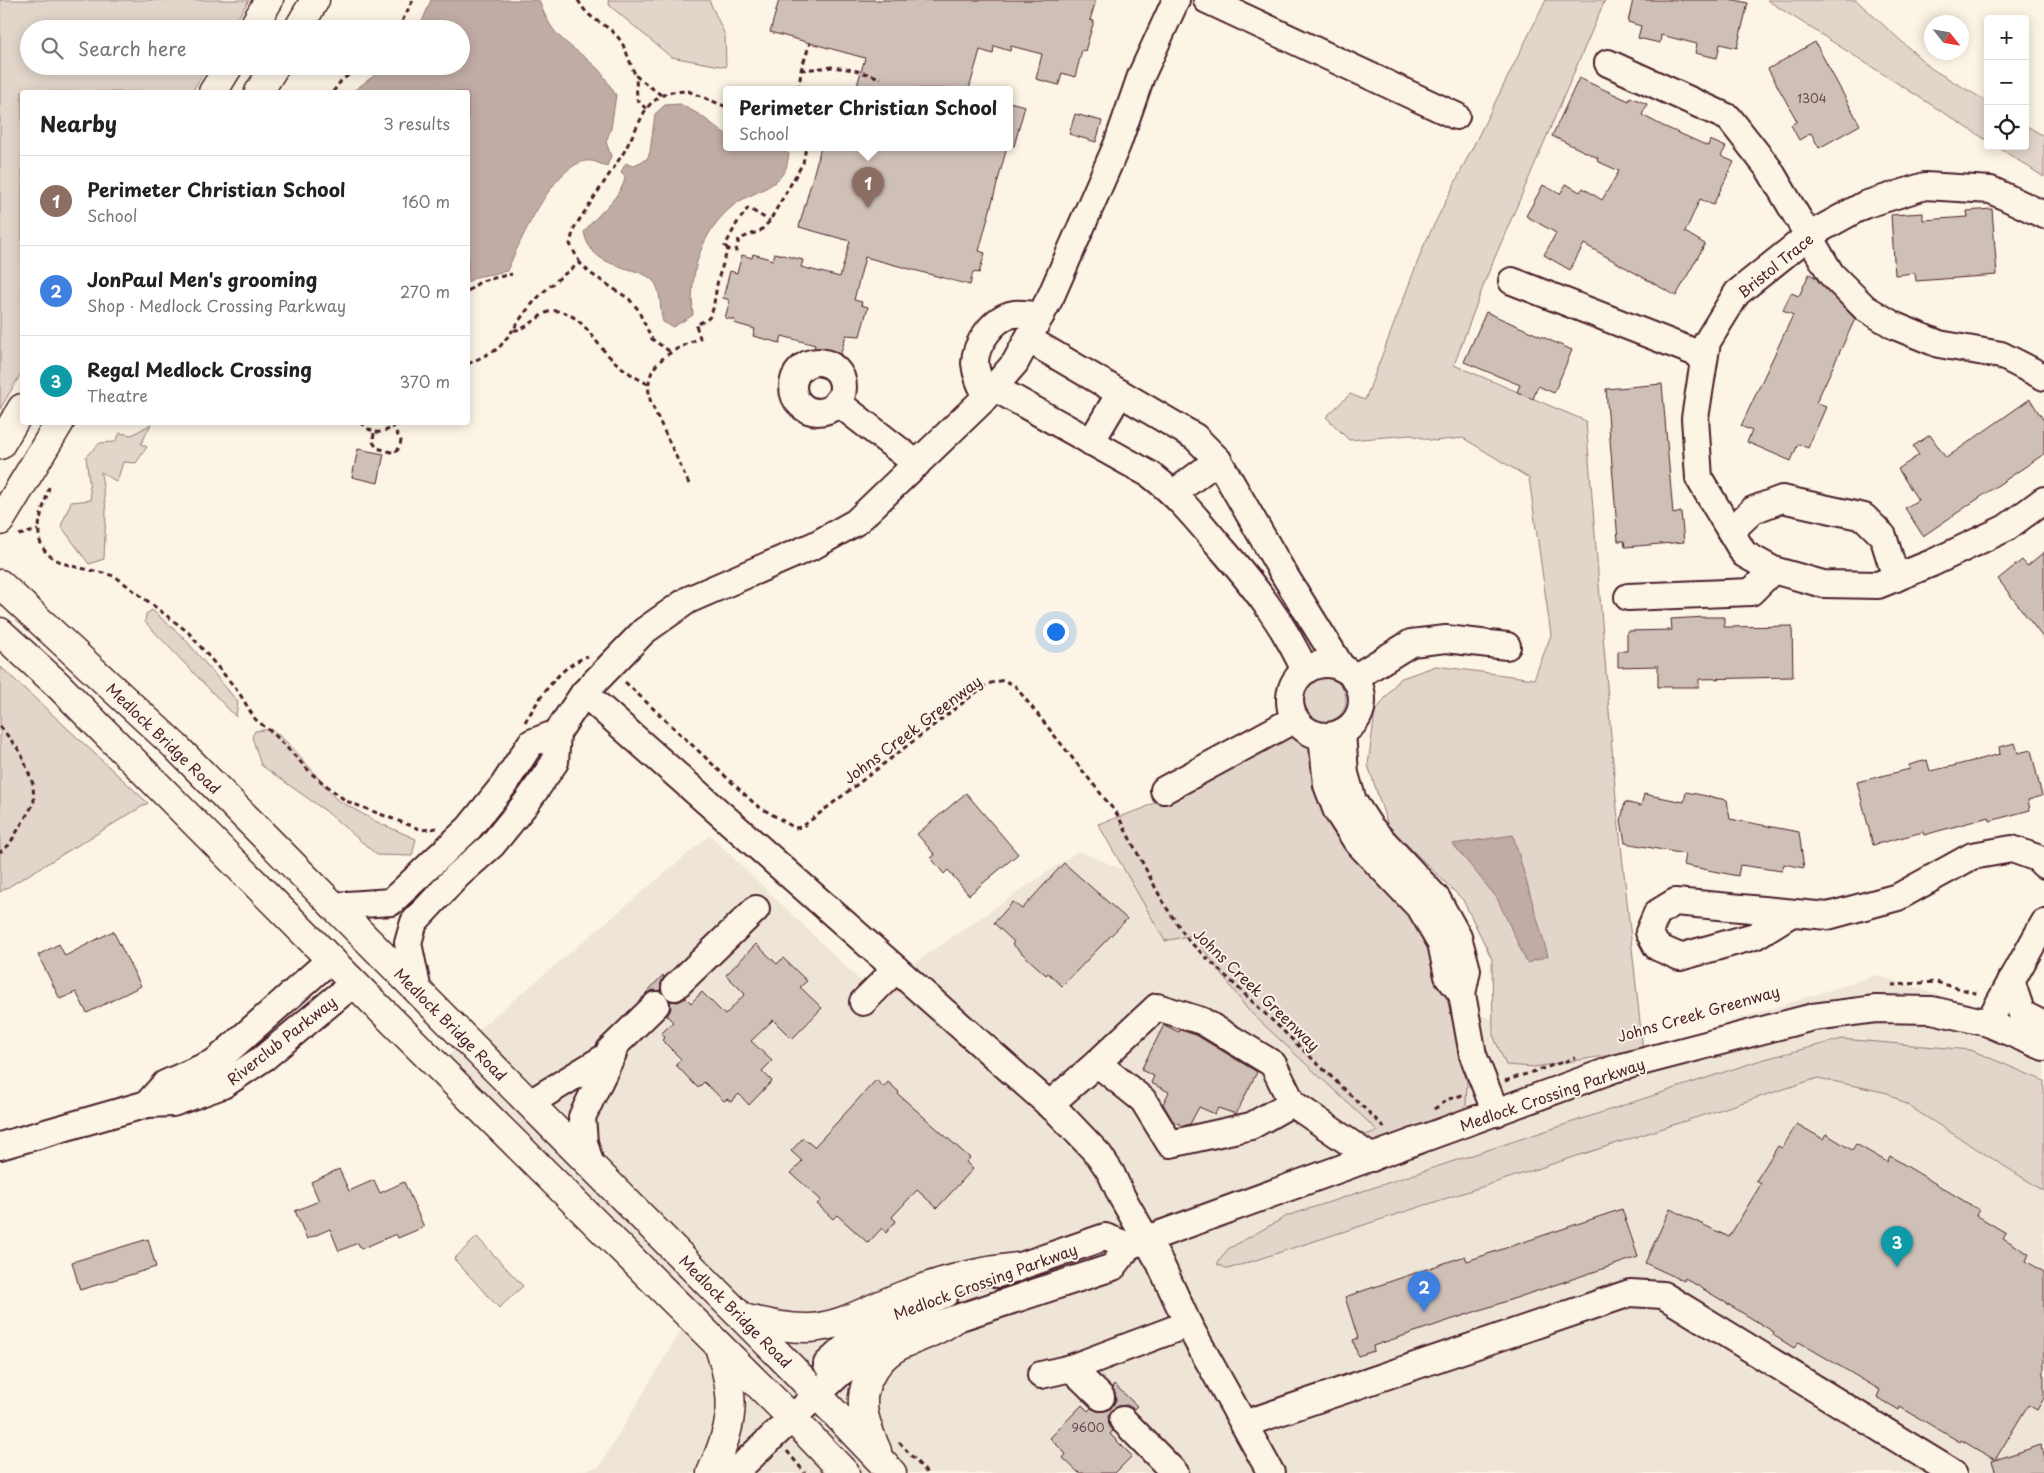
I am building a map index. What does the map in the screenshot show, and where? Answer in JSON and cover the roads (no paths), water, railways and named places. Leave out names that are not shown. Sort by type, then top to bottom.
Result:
[{"type":"main road","points":[[257,20],[269,0]]},
{"type":"main road","points":[[303,20],[315,0]]},
{"type":"main road","points":[[214,90],[223,75]]},
{"type":"main road","points":[[260,90],[269,75]]},
{"type":"main road","points":[[0,445],[20,411]]},
{"type":"main road","points":[[0,521],[58,425]]},
{"type":"main road","name":"Medlock Bridge Road","points":[[0,584],[175,746],[590,1163],[812,1388],[887,1467]]},
{"type":"main road","points":[[0,632],[57,684],[354,983],[718,1343],[845,1473]]},
{"type":"main road","points":[[743,1318],[784,1326],[811,1328],[843,1320],[908,1293],[980,1271],[1018,1267]]},
{"type":"main road","points":[[887,1467],[869,1432],[863,1406],[864,1393],[874,1370],[890,1351],[902,1344],[935,1333],[952,1321]]},
{"type":"main road","points":[[711,1473],[724,1443],[732,1400],[728,1374],[718,1343]]},
{"type":"street","points":[[418,991],[408,943],[414,922],[458,875],[492,845],[555,762],[557,733],[584,692],[644,631],[688,600],[815,546],[856,522],[990,392],[1015,363],[1041,315],[1117,145],[1141,76],[1176,0]]},
{"type":"street","points":[[1207,0],[1456,116]]},
{"type":"street","points":[[1608,63],[1729,118],[1769,169],[1831,274],[1865,308],[1895,326],[1939,344],[2001,355],[2044,376]]},
{"type":"street","name":"Bristol Trace","points":[[2044,215],[1991,190],[1925,186],[1864,205],[1808,236],[1738,293],[1707,342],[1694,418],[1699,478],[1744,554],[1772,570],[1823,584],[1878,585],[2006,528],[2044,500]]},
{"type":"street","points":[[1512,281],[1704,356]]},
{"type":"street","points":[[1041,315],[1013,314],[996,321],[982,339],[975,361],[978,378],[990,392],[1091,442],[1151,475],[1174,493],[1254,586],[1295,647],[1305,671]]},
{"type":"street","points":[[1028,339],[1195,437],[1218,460],[1286,579],[1348,673],[1362,697],[1360,711],[1353,724],[1332,734],[1314,734],[1302,728],[1295,719],[1290,703],[1291,689],[1298,676],[1305,671],[1323,664],[1348,673],[1411,643],[1446,639],[1507,646]]},
{"type":"street","points":[[1091,442],[1120,393]]},
{"type":"street","points":[[837,402],[917,464]]},
{"type":"street","points":[[1174,493],[1218,460]]},
{"type":"street","points":[[1731,531],[1753,510],[1782,499],[1864,517],[1884,536],[1896,578]]},
{"type":"street","points":[[1628,597],[1751,592],[1772,570]]},
{"type":"street","points":[[584,692],[1049,1105],[1099,1155],[1138,1242],[1188,1324],[1271,1473]]},
{"type":"street","points":[[1164,790],[1295,719]]},
{"type":"street","points":[[333,906],[391,902],[469,828],[503,786],[531,743],[557,733]]},
{"type":"street","points":[[1332,734],[1327,785],[1337,811],[1357,842],[1421,909],[1441,943],[1448,976],[1462,994],[1473,1055],[1496,1113]]},
{"type":"street","points":[[1792,913],[1828,916],[1898,897],[1972,856],[2012,849],[2036,858],[2044,865]]},
{"type":"street","points":[[439,858],[458,875]]},
{"type":"street","points":[[675,987],[756,909]]},
{"type":"street","points":[[1988,1023],[2044,923]]},
{"type":"street","name":"Riverclub Parkway","points":[[147,1104],[165,1084],[215,1062],[331,959]]},
{"type":"street","points":[[863,1002],[896,969]]},
{"type":"street","name":"Riverclub Parkway","points":[[0,1146],[118,1114],[147,1104],[173,1102],[223,1085],[264,1057],[354,983]]},
{"type":"street","points":[[2006,990],[2022,1014],[2044,1025]]},
{"type":"street","points":[[610,1050],[656,1005]]},
{"type":"street","points":[[1049,1105],[1157,1008],[1202,1021],[1274,1064],[1292,1103],[1372,1158]]},
{"type":"street","name":"Medlock Crossing Parkway","points":[[812,1388],[890,1340],[1112,1267],[1138,1242],[1614,1069],[1813,1017],[1876,1010],[1932,1010],[1988,1023],[2044,1046]]},
{"type":"street","points":[[530,1103],[613,1053],[582,1117],[584,1142],[590,1163]]},
{"type":"street","points":[[1097,1063],[1143,1100],[1170,1144],[1251,1126],[1292,1103]]},
{"type":"street","name":"Medlock Crossing Parkway","points":[[786,1412],[812,1388],[859,1335],[887,1318],[1018,1267],[1106,1237],[1138,1242]]},
{"type":"street","points":[[1244,1424],[1630,1293],[1663,1295],[1953,1473]]},
{"type":"street","points":[[1041,1375],[1071,1368],[1188,1324]]},
{"type":"street","points":[[1071,1368],[1101,1397]]},
{"type":"street","points":[[722,1473],[724,1462],[786,1412]]},
{"type":"street","points":[[734,1473],[786,1412]]},
{"type":"street","points":[[1123,1420],[1175,1473]]},
{"type":"place","name":"Perimeter Christian School","points":[[868,208]]},
{"type":"place","name":"Regal Medlock Crossing","points":[[1897,1267]]},
{"type":"place","name":"JonPaul Men's grooming","points":[[1424,1312]]}]
